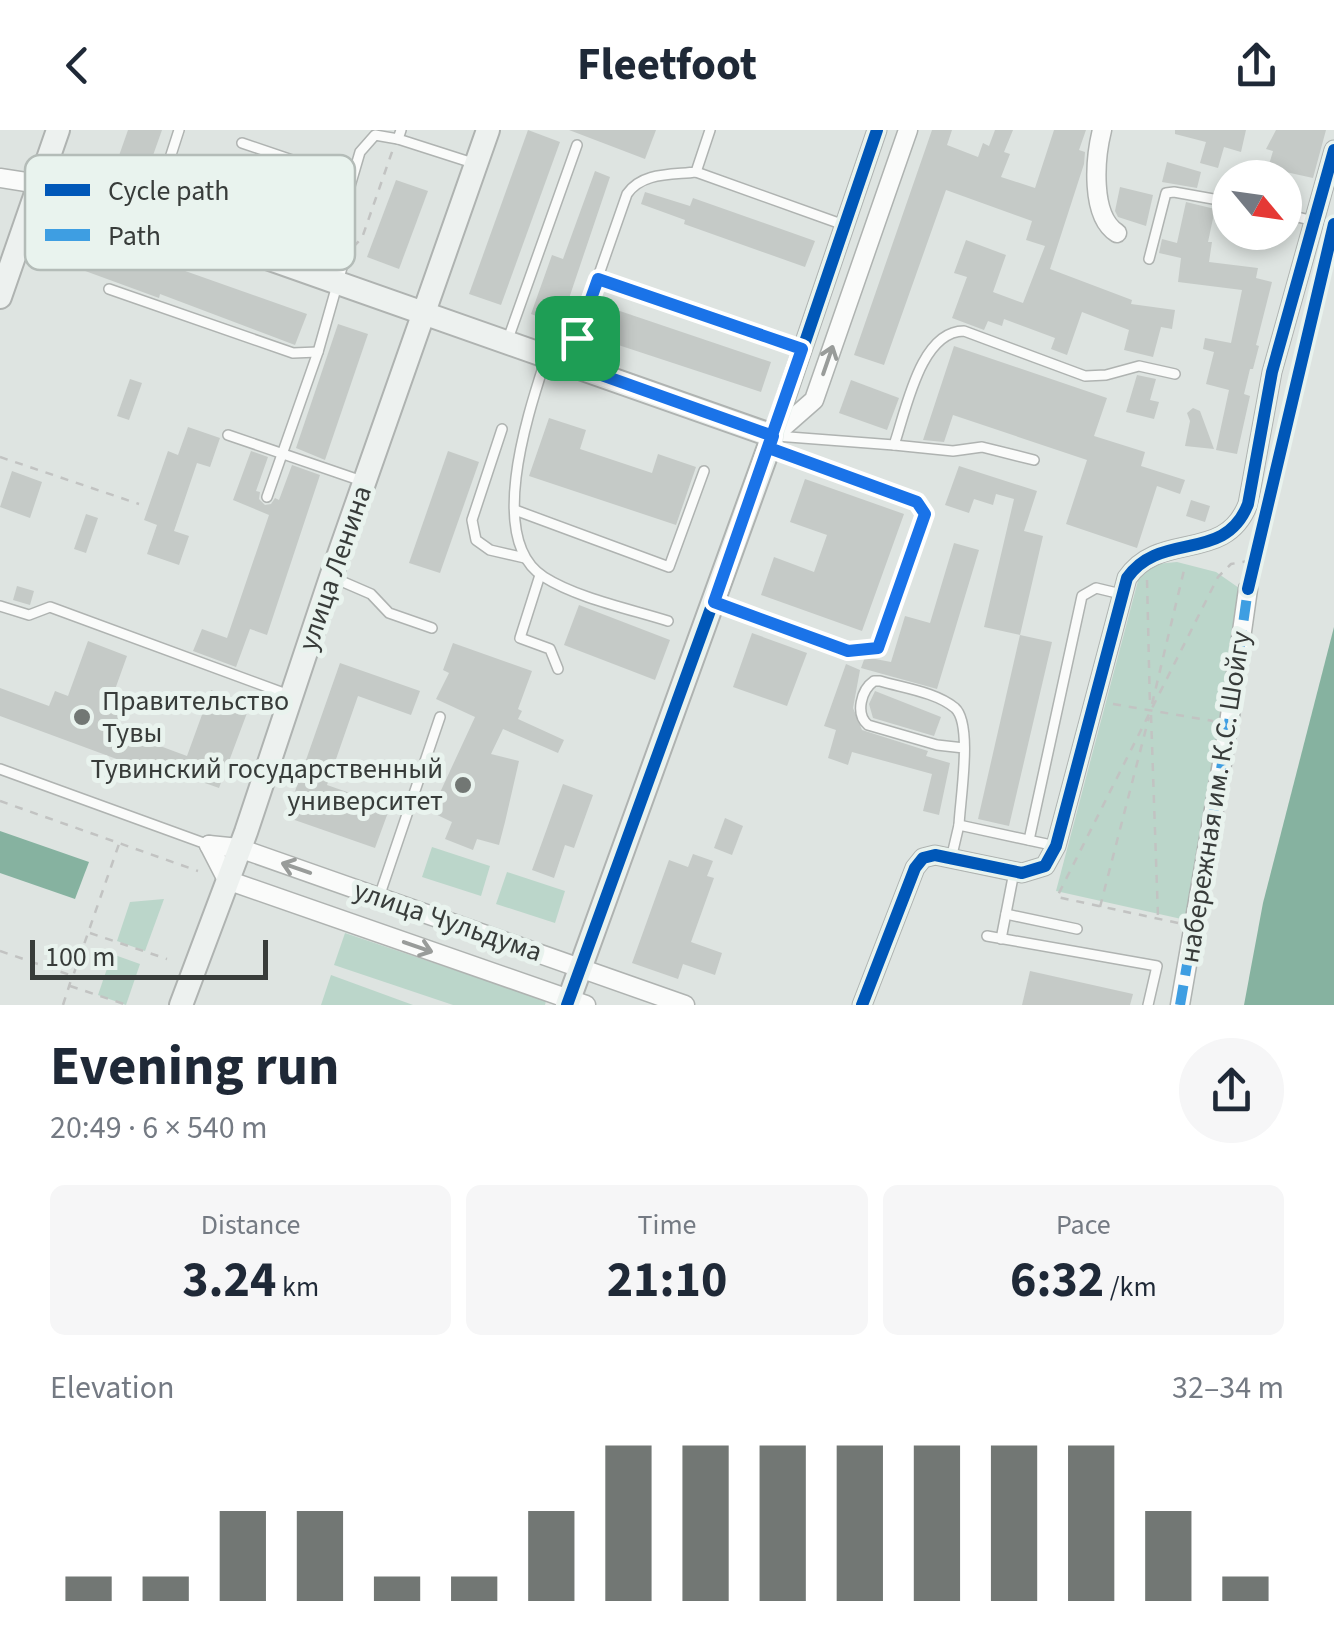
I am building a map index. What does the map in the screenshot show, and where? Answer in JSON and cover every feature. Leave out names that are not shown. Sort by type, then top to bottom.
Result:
[{"type":"street","points":[[49,155],[58,130]]},
{"type":"street","name":"улица Ленина","points":[[181,1005],[488,130]]},
{"type":"street","points":[[577,1004],[582,968],[771,442],[877,130]]},
{"type":"street","points":[[771,442],[814,400],[908,130]]},
{"type":"street","points":[[1102,130],[1098,193],[1102,217],[1117,234]]},
{"type":"street","points":[[862,1005],[916,864],[930,855],[1014,872],[1045,866],[1056,846],[1121,594],[1131,572],[1146,558],[1224,537],[1236,528],[1246,512],[1272,372],[1334,150]]},
{"type":"street","points":[[0,178],[25,182]]},
{"type":"street","points":[[0,297],[25,225]]},
{"type":"street","points":[[300,270],[558,359],[771,442]]},
{"type":"street","name":"набережная им. К.С. Шойгу","points":[[1180,1005],[1248,589]]},
{"type":"street","points":[[209,845],[227,880]]},
{"type":"street","name":"улица Чульдума","points":[[209,845],[239,848],[686,1005]]},
{"type":"street","name":"улица Чульдума","points":[[227,880],[577,1004]]},
{"type":"lane","points":[[172,155],[180,130]]},
{"type":"lane","points":[[696,172],[710,130]]},
{"type":"lane","points":[[355,172],[367,141],[375,135],[400,134],[476,164]]},
{"type":"lane","points":[[242,142],[280,155]]},
{"type":"lane","points":[[507,342],[576,146]]},
{"type":"lane","points":[[668,621],[540,575],[516,538],[522,437],[598,279],[632,187],[649,178],[696,172],[846,226]]},
{"type":"lane","points":[[1149,259],[1166,193],[1212,199]]},
{"type":"lane","points":[[1302,218],[1314,221]]},
{"type":"lane","points":[[266,497],[318,352],[340,270]]},
{"type":"lane","points":[[598,279],[802,349]]},
{"type":"lane","points":[[108,289],[293,353],[318,352]]},
{"type":"lane","points":[[894,445],[924,356],[953,331],[964,331],[1084,376],[1139,366],[1175,374]]},
{"type":"lane","points":[[502,429],[472,520],[476,540],[490,550],[526,558]]},
{"type":"lane","points":[[228,435],[364,482]]},
{"type":"lane","points":[[771,442],[894,445],[953,451],[982,446],[1034,460]]},
{"type":"lane","points":[[714,602],[848,651],[878,648],[925,514],[917,502],[771,442]]},
{"type":"lane","points":[[515,510],[669,567],[704,471]]},
{"type":"lane","points":[[540,575],[520,638],[550,649],[558,669]]},
{"type":"lane","points":[[331,577],[371,594],[389,613],[432,628]]},
{"type":"lane","points":[[1029,840],[1082,596],[1096,588],[1121,594]]},
{"type":"lane","points":[[0,606],[29,615],[50,607],[292,696]]},
{"type":"lane","points":[[951,859],[959,825],[964,748],[965,728],[961,716],[953,707],[880,681],[866,689],[860,717],[868,725],[937,745],[964,748]]},
{"type":"lane","points":[[380,897],[440,717]]},
{"type":"lane","name":"улица Чульдума","points":[[0,769],[209,845]]},
{"type":"lane","points":[[959,825],[1056,846]]},
{"type":"lane","points":[[1001,938],[1014,872]]},
{"type":"lane","points":[[1006,914],[1077,929]]},
{"type":"lane","points":[[987,936],[1157,966],[1148,1005]]},
{"type":"path","points":[[355,245],[362,238],[400,134]]},
{"type":"path","points":[[0,458],[139,504]]},
{"type":"path","points":[[1248,589],[1258,541]]},
{"type":"path","points":[[1100,907],[1190,545]]},
{"type":"path","points":[[1146,558],[1158,919]]},
{"type":"path","points":[[1194,927],[1057,897],[1218,576],[1232,564],[1254,560]]},
{"type":"path","points":[[1094,700],[1229,723]]},
{"type":"path","points":[[0,800],[198,871]]},
{"type":"path","points":[[63,1005],[118,844]]},
{"type":"path","points":[[88,932],[166,959]]},
{"type":"path","points":[[0,951],[73,976]]},
{"type":"path","points":[[70,986],[127,1005]]},
{"type":"shaded area","points":[[1177,562],[1216,572],[1239,588],[1186,920],[1056,891],[1140,573],[1156,564]]},
{"type":"shaded area","points":[[1334,627],[1334,1005],[1244,1005],[1263,903]]},
{"type":"shaded area","points":[[0,831],[89,862],[75,899],[0,873]]},
{"type":"shaded area","points":[[432,847],[490,866],[481,896],[422,877]]},
{"type":"shaded area","points":[[507,872],[565,891],[555,923],[496,904]]},
{"type":"shaded area","points":[[164,899],[145,951],[117,941],[130,902]]},
{"type":"shaded area","points":[[345,933],[546,1001],[545,1005],[453,1005],[334,965]]},
{"type":"shaded area","points":[[112,954],[140,964],[126,1005],[98,995]]},
{"type":"shaded area","points":[[331,975],[413,1005],[321,1005]]},
{"type":"building","points":[[128,130],[162,130],[153,155],[119,155]]},
{"type":"building","points":[[528,130],[560,142],[501,305],[469,294]]},
{"type":"building","points":[[569,130],[656,130],[645,159]]},
{"type":"building","points":[[932,130],[952,130],[947,145],[978,157],[983,143],[989,146],[995,130],[1013,130],[1004,152],[1010,154],[1001,177],[1035,188],[1054,130],[1086,130],[1079,150],[1085,152],[1084,164],[1050,269],[1132,300],[1131,304],[1175,310],[1172,329],[1161,327],[1153,357],[1124,350],[1129,330],[1082,312],[1067,355],[1051,349],[1055,338],[1004,319],[1002,326],[988,321],[984,330],[952,318],[967,277],[954,273],[966,240],[1006,255],[993,292],[1023,303],[1045,246],[1026,240],[1032,221],[946,190],[884,365],[854,355]]},
{"type":"building","points":[[1175,130],[1246,130],[1241,152],[1224,147],[1220,160],[1212,160],[1212,166],[1200,163],[1206,142],[1175,134]]},
{"type":"building","points":[[1276,130],[1326,130],[1313,178],[1302,176],[1302,160],[1270,160],[1273,151],[1266,149]]},
{"type":"building","points":[[1167,162],[1201,172],[1197,188],[1162,182]]},
{"type":"building","points":[[595,171],[610,177],[560,325],[531,314],[552,255],[563,259]]},
{"type":"building","points":[[396,180],[428,191],[399,269],[367,257]]},
{"type":"building","points":[[1120,187],[1153,195],[1146,226],[1118,217],[1115,211]]},
{"type":"building","points":[[645,192],[690,206],[693,198],[815,241],[805,267],[684,224],[685,220],[641,204]]},
{"type":"building","points":[[1186,202],[1212,208],[1209,262],[1258,268],[1256,278],[1272,282],[1244,394],[1250,396],[1237,454],[1216,450],[1229,390],[1206,384],[1214,352],[1203,349],[1205,338],[1231,343],[1242,290],[1178,282],[1181,258],[1159,253],[1162,239],[1177,243]]},
{"type":"building","points":[[82,270],[182,270],[307,314],[295,345],[160,294],[159,298]]},
{"type":"building","points":[[605,306],[771,362],[761,392],[594,337]]},
{"type":"building","points":[[338,324],[368,334],[325,460],[296,448]]},
{"type":"building","points":[[954,346],[1107,398],[1094,436],[1145,452],[1141,466],[1185,480],[1180,494],[1157,486],[1137,548],[1066,524],[1087,460],[953,415],[944,442],[923,440]]},
{"type":"building","points":[[1137,375],[1156,379],[1150,400],[1159,402],[1154,419],[1126,412]]},
{"type":"building","points":[[130,379],[142,383],[129,420],[117,416]]},
{"type":"building","points":[[851,380],[899,398],[887,430],[839,413]]},
{"type":"building","points":[[1193,408],[1200,411],[1214,449],[1185,446],[1190,421],[1187,413]]},
{"type":"building","points":[[549,418],[586,430],[580,449],[652,473],[658,454],[696,467],[676,525],[529,476]]},
{"type":"building","points":[[188,427],[220,438],[210,467],[197,463],[174,531],[189,536],[179,565],[147,554],[157,525],[144,520],[168,451],[178,455]]},
{"type":"building","points":[[251,451],[268,457],[256,491],[265,505],[275,498],[279,500],[292,465],[320,475],[267,635],[250,629],[236,667],[193,651],[202,629],[227,638],[269,515],[233,500]]},
{"type":"building","points":[[448,451],[479,462],[440,573],[409,563]]},
{"type":"building","points":[[959,466],[1037,491],[1024,531],[1043,536],[1020,635],[984,627],[1014,499],[996,494],[993,505],[974,499],[969,513],[945,505]]},
{"type":"building","points":[[12,471],[42,482],[30,518],[0,507]]},
{"type":"building","points":[[805,479],[904,514],[862,631],[761,595],[774,557],[814,572],[827,535],[790,522]]},
{"type":"building","points":[[1191,500],[1210,506],[1205,522],[1186,516]]},
{"type":"building","points":[[86,514],[98,518],[86,553],[74,549]]},
{"type":"building","points":[[954,543],[979,550],[937,689],[861,668],[865,657],[891,662],[905,616],[930,623]]},
{"type":"building","points":[[17,586],[34,591],[30,605],[13,600]]},
{"type":"building","points":[[579,605],[670,640],[655,680],[564,645]]},
{"type":"building","points":[[752,633],[807,653],[787,706],[733,687]]},
{"type":"building","points":[[1020,635],[1052,642],[1009,826],[978,819]]},
{"type":"building","points":[[88,641],[127,656],[108,709],[120,714],[114,729],[187,756],[211,690],[250,705],[219,788],[182,775],[179,782],[0,716],[0,688],[49,706],[55,691],[68,696]]},
{"type":"building","points":[[453,643],[532,671],[518,719],[564,740],[558,753],[503,729],[491,754],[519,761],[505,822],[499,845],[477,839],[473,850],[445,839],[452,822],[431,812],[475,717],[436,699],[449,673],[443,670]]},
{"type":"building","points":[[340,663],[420,691],[411,715],[358,696],[327,785],[390,807],[375,848],[286,817]]},
{"type":"building","points":[[846,664],[860,670],[853,708],[862,730],[928,751],[926,756],[950,763],[939,815],[923,811],[932,774],[852,752],[848,765],[828,758],[836,730],[824,726]]},
{"type":"building","points":[[875,691],[941,717],[934,736],[873,718],[869,704]]},
{"type":"building","points":[[563,784],[593,795],[574,848],[565,845],[554,878],[532,870]]},
{"type":"building","points":[[725,818],[743,826],[732,855],[714,848]]},
{"type":"building","points":[[693,854],[713,861],[707,876],[714,878],[691,942],[722,953],[715,975],[683,964],[678,979],[632,963],[669,860],[688,867]]},
{"type":"building","points":[[1030,971],[1133,994],[1130,1005],[1022,1005]]},
{"type":"marked path","points":[[1180,1005],[1248,589]]},
{"type":"cycle path","points":[[567,1005],[769,448],[877,130]]},
{"type":"cycle path","points":[[862,1005],[915,868],[923,858],[935,855],[1022,873],[1045,866],[1056,846],[1127,578],[1157,555],[1224,534],[1238,522],[1248,504],[1272,372],[1334,150]]},
{"type":"cycle path","points":[[1248,589],[1334,224]]},
{"type":"place","name":"Правительство Тувы","points":[[82,717]]},
{"type":"place","name":"Тувинский государственный университет","points":[[463,785]]},
{"type":"route","points":[[577,338],[568,363],[773,436],[769,448],[917,502],[925,514],[878,648],[848,651],[714,602],[773,436],[802,349],[598,279],[577,338]]}]
